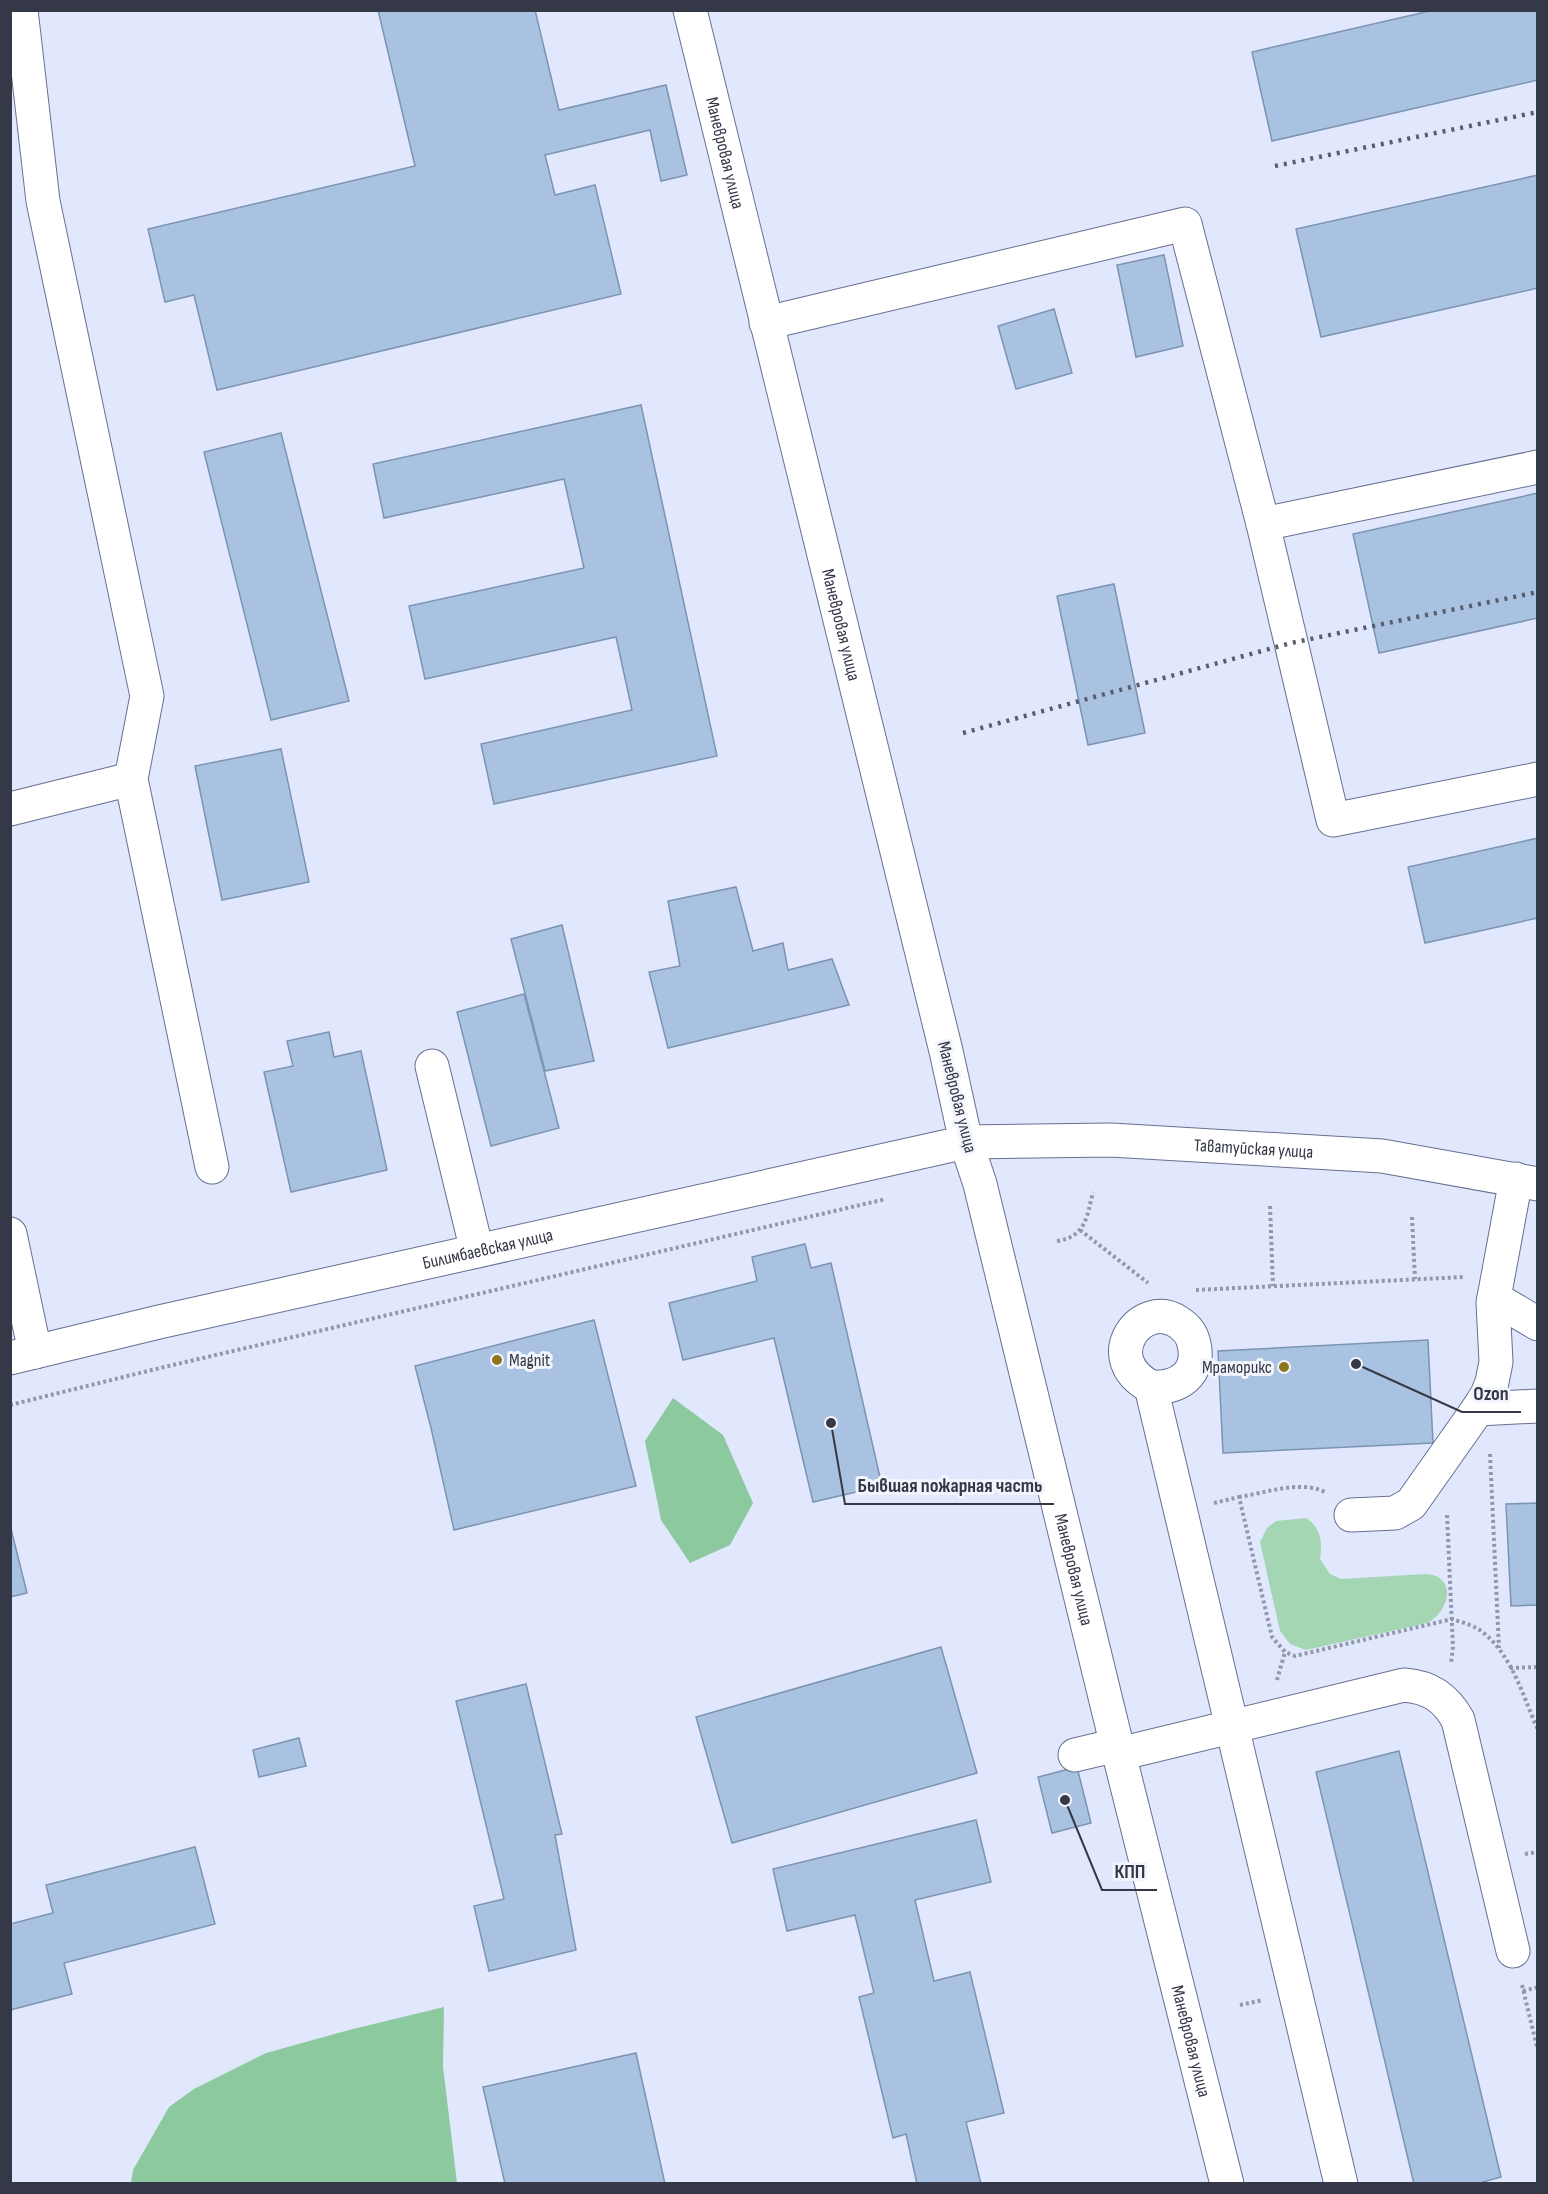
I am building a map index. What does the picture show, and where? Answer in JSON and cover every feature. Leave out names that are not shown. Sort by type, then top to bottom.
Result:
[{"type":"main road","points":[[21,10],[43,201],[147,696],[131,779],[212,1167]]},
{"type":"main road","name":"Маневровая улица","points":[[690,10],[946,1051],[966,1142],[980,1184],[1227,2184]]},
{"type":"main road","points":[[766,323],[1185,224],[1263,524],[1334,820],[1538,779]]},
{"type":"main road","points":[[1263,524],[1538,467]]},
{"type":"main road","points":[[10,809],[131,779]]},
{"type":"main road","points":[[432,1066],[477,1251]]},
{"type":"main road","name":"Таватуйская улица","points":[[966,1142],[1112,1140],[1382,1156],[1527,1181]]},
{"type":"main road","name":"Билимбаевская улица","points":[[23,1355],[159,1322],[966,1142]]},
{"type":"main road","points":[[1351,1515],[1395,1513],[1405,1508],[1416,1499],[1483,1409],[1494,1371],[1496,1286],[1527,1181]]},
{"type":"main road","points":[[10,1234],[23,1355]]},
{"type":"main road","points":[[1496,1286],[1538,1324]]},
{"type":"main road","points":[[1151,1387],[1341,2184]]},
{"type":"main road","points":[[1483,1409],[1538,1406]]},
{"type":"main road","points":[[1075,1755],[1232,1727],[1404,1685],[1428,1689],[1451,1706],[1458,1720],[1513,1951]]},
{"type":"path","points":[[1057,1241],[1066,1240],[1080,1230],[1085,1223],[1093,1192]]},
{"type":"path","points":[[10,1405],[892,1198]]},
{"type":"path","points":[[1270,1206],[1274,1286]]},
{"type":"path","points":[[1412,1217],[1415,1279]]},
{"type":"path","points":[[1080,1230],[1151,1285]]},
{"type":"path","points":[[1195,1290],[1415,1279],[1496,1286]]},
{"type":"path","points":[[1483,1409],[1499,1648]]},
{"type":"path","points":[[1439,1695],[1450,1666],[1454,1647],[1444,1459]]},
{"type":"path","points":[[1180,1511],[1239,1497],[1299,1487],[1312,1488],[1335,1497],[1351,1515]]},
{"type":"path","points":[[1239,1497],[1272,1637],[1285,1652],[1295,1656],[1452,1619],[1478,1629],[1499,1648],[1538,1731]]},
{"type":"path","points":[[1510,1668],[1538,1667]]},
{"type":"path","points":[[1513,1951],[1538,2051]]},
{"type":"path","points":[[1523,1990],[1538,1987]]},
{"type":"green space","points":[[673,1398],[723,1435],[753,1503],[730,1545],[690,1563],[661,1520],[645,1441]]},
{"type":"green space","points":[[1306,1518],[1318,1531],[1321,1541],[1320,1559],[1330,1574],[1341,1579],[1425,1574],[1436,1576],[1446,1587],[1447,1595],[1441,1611],[1427,1623],[1306,1650],[1290,1644],[1280,1631],[1260,1542],[1267,1528],[1276,1521]]},
{"type":"green space","points":[[444,2007],[443,2066],[457,2183],[131,2183],[133,2170],[169,2107],[194,2089],[266,2053]]},
{"type":"building","points":[[378,10],[535,10],[559,110],[666,85],[687,175],[661,181],[650,130],[545,155],[555,195],[595,185],[621,294],[217,390],[194,295],[165,302],[148,229],[415,166]]},
{"type":"building","points":[[1434,10],[1538,10],[1538,80],[1272,141],[1252,52]]},
{"type":"building","points":[[1538,175],[1538,288],[1321,337],[1296,229]]},
{"type":"building","points":[[1164,255],[1183,346],[1136,357],[1117,265]]},
{"type":"building","points":[[1054,309],[1072,373],[1016,389],[998,326]]},
{"type":"building","points":[[641,405],[717,756],[494,804],[481,744],[632,710],[616,637],[425,679],[409,606],[584,568],[564,479],[384,518],[373,464]]},
{"type":"building","points":[[281,433],[349,701],[271,720],[204,452]]},
{"type":"building","points":[[1538,493],[1538,618],[1379,653],[1353,534]]},
{"type":"building","points":[[1114,584],[1145,733],[1088,745],[1057,596]]},
{"type":"building","points":[[281,749],[309,882],[222,900],[195,766]]},
{"type":"building","points":[[1538,838],[1538,918],[1425,943],[1408,867]]},
{"type":"building","points":[[736,887],[753,951],[783,943],[788,970],[832,959],[849,1005],[668,1048],[649,972],[680,966],[668,901]]},
{"type":"building","points":[[562,925],[594,1061],[545,1071],[511,939]]},
{"type":"building","points":[[524,994],[559,1128],[491,1146],[457,1012]]},
{"type":"building","points":[[329,1032],[334,1057],[361,1051],[387,1170],[291,1192],[264,1072],[293,1066],[287,1041]]},
{"type":"building","points":[[805,1244],[811,1268],[831,1263],[882,1486],[813,1502],[774,1338],[683,1360],[669,1303],[757,1281],[752,1257]]},
{"type":"building","points":[[594,1320],[636,1486],[454,1530],[415,1366]]},
{"type":"building","points":[[1428,1340],[1433,1443],[1223,1453],[1218,1351]]},
{"type":"building","points":[[1538,1503],[1538,1605],[1511,1606],[1506,1504]]},
{"type":"building","points":[[10,1525],[27,1593],[10,1597]]},
{"type":"building","points":[[941,1647],[977,1773],[732,1843],[696,1717]]},
{"type":"building","points":[[526,1684],[562,1834],[555,1835],[576,1950],[489,1971],[474,1906],[504,1899],[456,1701]]},
{"type":"building","points":[[299,1738],[306,1766],[259,1777],[253,1750]]},
{"type":"building","points":[[1399,1751],[1501,2177],[1476,2184],[1414,2184],[1316,1772]]},
{"type":"building","points":[[1077,1767],[1091,1823],[1052,1833],[1038,1777]]},
{"type":"building","points":[[976,1820],[991,1882],[915,1900],[934,1981],[970,1972],[1004,2113],[966,2122],[981,2184],[917,2184],[906,2134],[893,2138],[859,1997],[874,1993],[855,1915],[787,1931],[773,1869]]},
{"type":"building","points":[[195,1847],[215,1924],[64,1963],[72,1994],[10,2010],[10,1924],[53,1913],[46,1885]]},
{"type":"building","points":[[636,2053],[665,2184],[505,2184],[483,2087]]},
{"type":"railway","points":[[1275,166],[1538,112]]},
{"type":"railway","points":[[963,733],[1291,643],[1538,592]]},
{"type":"place","name":"Magnit","points":[[497,1360]]},
{"type":"place","name":"Ozon","points":[[1356,1364]]},
{"type":"place","name":"Мраморикс","points":[[1284,1367]]},
{"type":"place","name":"Бывшая пожарная часть","points":[[831,1423]]},
{"type":"place","name":"КПП","points":[[1065,1800]]}]
